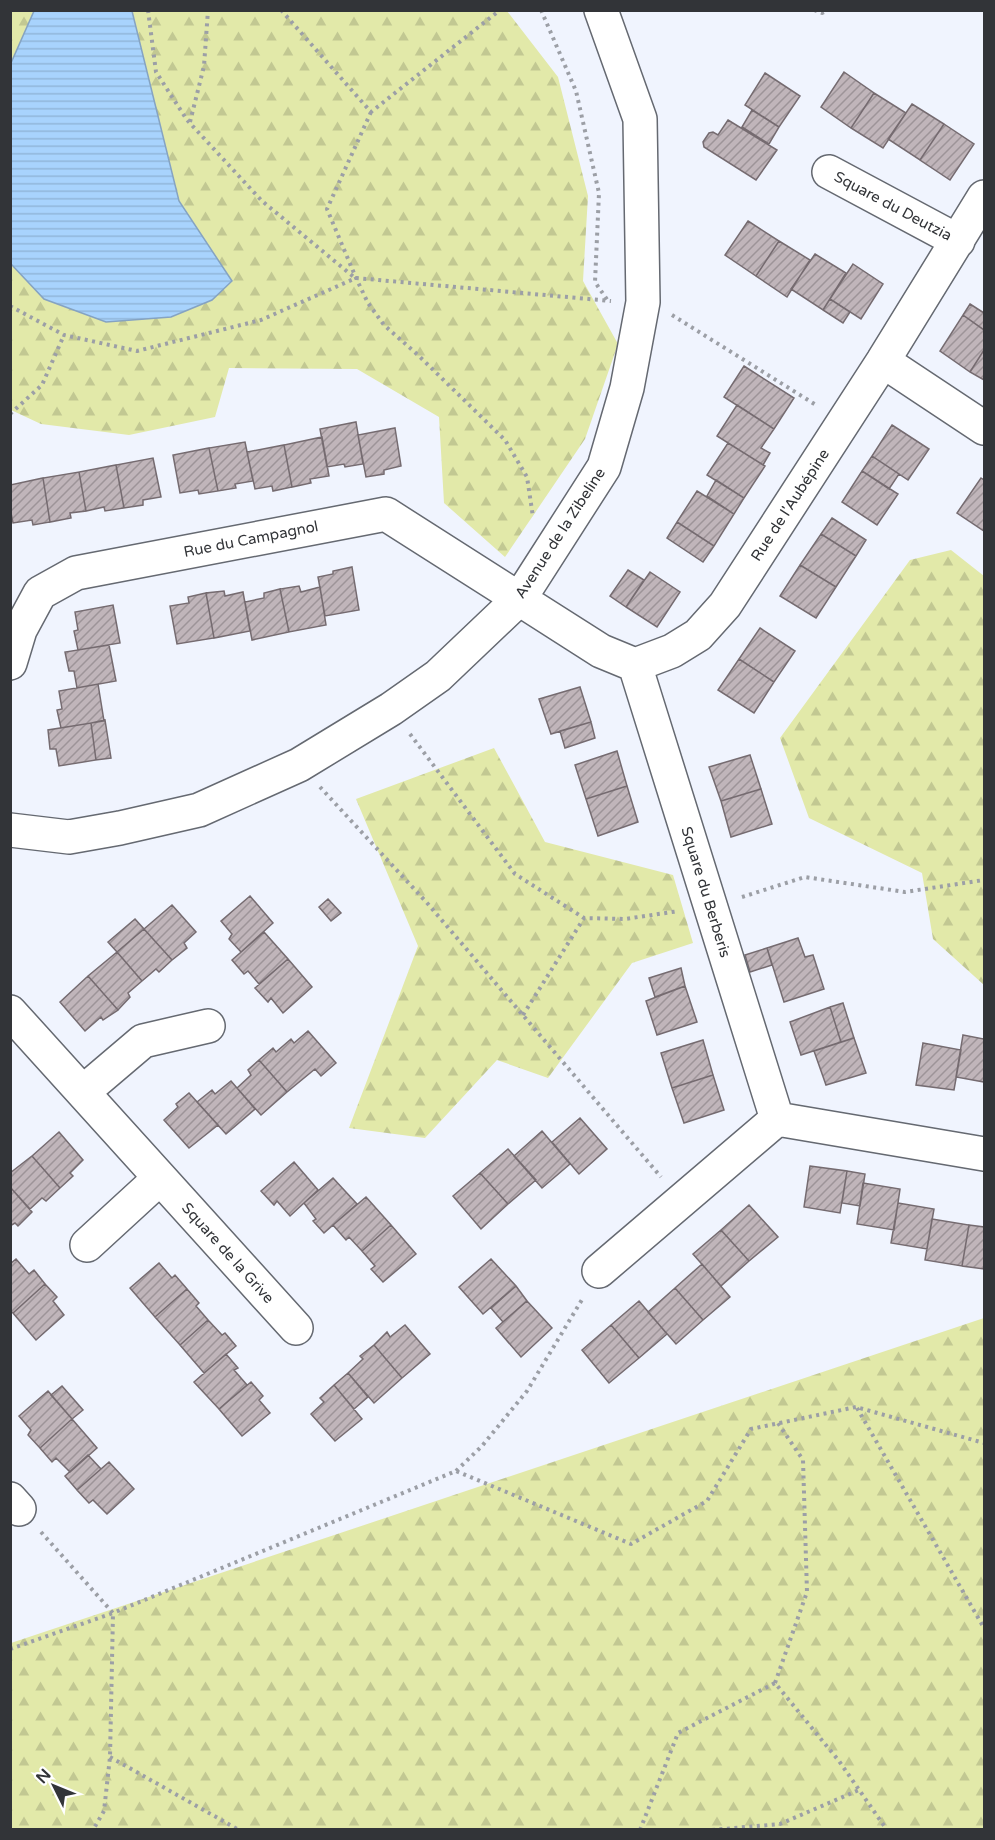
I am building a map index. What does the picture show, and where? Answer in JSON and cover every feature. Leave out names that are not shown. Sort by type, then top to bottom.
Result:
[{"type":"street","name":"Avenue de la Zibeline","points":[[10,830],[69,837],[120,828],[199,810],[299,765],[391,709],[438,676],[520,598],[604,467],[627,388],[643,302],[640,119],[601,10]]},
{"type":"street","name":"Square du Deutzia","points":[[829,172],[958,241]]},
{"type":"street","name":"Rue de l'Aubépine","points":[[634,665],[672,651],[698,635],[725,605],[883,361],[984,197]]},
{"type":"street","points":[[883,361],[984,428]]},
{"type":"street","name":"Rue du Campagnol","points":[[10,663],[20,630],[40,593],[76,573],[386,514],[520,598]]},
{"type":"street","points":[[520,598],[601,651],[634,665]]},
{"type":"street","name":"Square du Berberis","points":[[634,665],[777,1119]]},
{"type":"street","name":"Square de la Grive","points":[[10,1012],[297,1328]]},
{"type":"street","points":[[83,1092],[143,1041],[207,1026]]},
{"type":"street","points":[[599,1271],[777,1119],[984,1154]]},
{"type":"street","points":[[87,1245],[160,1178]]},
{"type":"path","points":[[148,10],[156,72],[190,123],[262,201],[356,279]]},
{"type":"path","points":[[190,123],[204,66],[208,10]]},
{"type":"path","points":[[281,10],[370,112]]},
{"type":"path","points":[[500,10],[370,112],[327,209],[356,279],[368,303],[384,325],[505,440],[527,477],[534,529],[546,557]]},
{"type":"path","points":[[10,306],[64,335],[136,351],[261,320],[356,279],[608,301],[595,282],[599,193],[576,91],[541,10]]},
{"type":"path","points":[[814,10],[822,13],[828,10]]},
{"type":"path","points":[[643,302],[665,310],[843,422]]},
{"type":"path","points":[[10,414],[42,385],[64,335]]},
{"type":"path","points":[[391,709],[514,874],[584,918],[625,919],[710,907],[805,877],[905,892],[984,880]]},
{"type":"path","points":[[299,765],[428,904],[680,1200]]},
{"type":"path","points":[[523,1015],[584,918]]},
{"type":"path","points":[[10,1649],[113,1613],[456,1471],[482,1446],[527,1391],[599,1271]]},
{"type":"path","points":[[456,1471],[631,1544],[707,1501],[751,1429],[856,1407],[984,1443]]},
{"type":"path","points":[[856,1407],[984,1628]]},
{"type":"path","points":[[640,1830],[678,1733],[775,1683],[807,1592],[803,1460],[778,1423]]},
{"type":"path","points":[[15,1504],[113,1613],[110,1757],[104,1811],[93,1830]]},
{"type":"path","points":[[775,1683],[839,1761],[887,1830]]},
{"type":"path","points":[[110,1757],[239,1830]]},
{"type":"path","points":[[712,1830],[780,1824],[859,1790]]},
{"type":"green space","points":[[11,11],[507,11],[558,77],[588,196],[583,281],[618,344],[585,439],[505,557],[444,503],[439,417],[357,369],[229,368],[215,417],[129,435],[41,424],[11,410]]},
{"type":"green space","points":[[951,550],[984,576],[984,985],[933,939],[922,873],[809,818],[780,738],[910,560]]},
{"type":"green space","points":[[494,748],[545,842],[673,875],[693,943],[632,963],[548,1078],[497,1060],[425,1138],[349,1128],[418,946],[356,799]]},
{"type":"green space","points":[[984,1318],[984,1829],[11,1829],[11,1643]]},
{"type":"water","points":[[34,11],[132,11],[179,201],[232,281],[212,300],[171,317],[106,322],[44,299],[11,264],[11,63]]},
{"type":"building","points":[[844,72],[874,93],[851,128],[821,107]]},
{"type":"building","points":[[765,73],[800,96],[779,127],[745,105]]},
{"type":"building","points":[[874,93],[906,113],[883,148],[851,128]]},
{"type":"building","points":[[912,104],[944,124],[920,160],[888,139]]},
{"type":"building","points":[[752,110],[779,127],[769,144],[742,127]]},
{"type":"building","points":[[728,120],[777,150],[756,180],[704,147],[703,142],[709,133],[713,132],[718,135]]},
{"type":"building","points":[[944,124],[974,144],[950,180],[920,160]]},
{"type":"building","points":[[748,221],[779,241],[756,276],[725,255]]},
{"type":"building","points":[[779,241],[810,260],[787,297],[756,276]]},
{"type":"building","points":[[815,254],[846,273],[823,310],[791,289]]},
{"type":"building","points":[[853,264],[883,284],[861,319],[830,299]]},
{"type":"building","points":[[830,299],[850,312],[843,323],[823,310]]},
{"type":"building","points":[[970,304],[984,313],[984,330],[963,315]]},
{"type":"building","points":[[963,315],[984,330],[984,350],[970,372],[940,351]]},
{"type":"building","points":[[984,350],[984,380],[970,372]]},
{"type":"building","points":[[744,366],[794,398],[774,429],[724,397]]},
{"type":"building","points":[[737,405],[774,429],[761,448],[770,453],[763,465],[717,436]]},
{"type":"building","points":[[356,422],[363,464],[327,467],[320,429]]},
{"type":"building","points":[[892,425],[929,449],[908,480],[872,456]]},
{"type":"building","points":[[395,428],[401,466],[384,470],[384,474],[366,477],[358,435]]},
{"type":"building","points":[[322,437],[329,476],[310,479],[311,483],[292,487],[284,445]]},
{"type":"building","points":[[245,442],[253,481],[235,484],[236,488],[218,491],[209,448]]},
{"type":"building","points":[[728,443],[765,466],[744,498],[707,475]]},
{"type":"building","points":[[284,445],[292,487],[273,491],[272,486],[255,489],[247,452]]},
{"type":"building","points":[[209,448],[218,491],[199,494],[198,490],[180,493],[173,455]]},
{"type":"building","points":[[872,456],[899,474],[889,489],[862,471]]},
{"type":"building","points":[[153,458],[161,497],[143,500],[143,505],[124,508],[116,465]]},
{"type":"building","points":[[116,465],[124,508],[105,511],[104,507],[86,511],[79,472]]},
{"type":"building","points":[[862,471],[898,494],[877,525],[842,502]]},
{"type":"building","points":[[79,472],[86,511],[70,513],[71,518],[50,522],[43,478]]},
{"type":"building","points":[[43,478],[50,522],[33,525],[32,520],[13,523],[10,508],[10,485]]},
{"type":"building","points":[[981,478],[984,480],[984,531],[957,513]]},
{"type":"building","points":[[716,480],[744,498],[734,514],[707,496]]},
{"type":"building","points":[[697,491],[734,514],[714,546],[677,522]]},
{"type":"building","points":[[832,518],[866,540],[856,556],[821,534]]},
{"type":"building","points":[[677,522],[714,546],[703,562],[667,538]]},
{"type":"building","points":[[821,534],[856,556],[836,587],[800,565]]},
{"type":"building","points":[[800,565],[836,587],[816,618],[780,596]]},
{"type":"building","points":[[352,567],[359,610],[325,616],[318,577]]},
{"type":"building","points":[[628,570],[644,580],[626,607],[610,596]]},
{"type":"building","points":[[650,572],[680,592],[657,627],[626,607]]},
{"type":"building","points":[[299,586],[301,592],[320,587],[326,625],[289,632],[280,589]]},
{"type":"building","points":[[280,589],[289,632],[252,640],[245,602],[264,598],[264,593]]},
{"type":"building","points":[[224,591],[225,596],[243,592],[250,631],[214,638],[206,593]]},
{"type":"building","points":[[206,593],[214,638],[177,644],[170,606],[189,603],[188,597]]},
{"type":"building","points":[[113,605],[120,643],[78,650],[74,631],[78,630],[75,612]]},
{"type":"building","points":[[760,628],[795,651],[774,682],[739,659]]},
{"type":"building","points":[[109,645],[116,681],[77,688],[74,671],[69,671],[65,652]]},
{"type":"building","points":[[739,659],[774,682],[754,713],[718,690]]},
{"type":"building","points":[[98,684],[104,721],[61,728],[57,710],[62,709],[59,691]]},
{"type":"building","points":[[580,687],[591,722],[551,734],[539,699]]},
{"type":"building","points":[[105,720],[111,758],[96,760],[91,723]]},
{"type":"building","points":[[591,722],[595,738],[565,748],[560,731]]},
{"type":"building","points":[[91,723],[96,760],[59,766],[56,749],[50,749],[48,730]]},
{"type":"building","points":[[617,751],[627,786],[586,799],[575,765]]},
{"type":"building","points":[[750,755],[761,789],[721,801],[709,767]]},
{"type":"building","points":[[627,786],[638,822],[598,836],[586,799]]},
{"type":"building","points":[[761,789],[772,824],[731,837],[721,801]]},
{"type":"building","points":[[250,896],[273,923],[241,952],[229,939],[232,934],[221,921]]},
{"type":"building","points":[[328,899],[341,913],[331,921],[319,907]]},
{"type":"building","points":[[172,905],[196,932],[184,943],[187,948],[172,960],[144,929]]},
{"type":"building","points":[[135,919],[144,929],[117,952],[108,942]]},
{"type":"building","points":[[144,929],[172,960],[159,972],[156,969],[142,981],[117,952]]},
{"type":"building","points":[[264,932],[288,959],[259,984],[248,971],[244,974],[232,960]]},
{"type":"building","points":[[798,938],[805,957],[813,955],[824,989],[784,1002],[767,948]]},
{"type":"building","points":[[767,948],[772,965],[750,972],[745,955]]},
{"type":"building","points":[[117,952],[142,981],[128,993],[130,997],[118,1010],[88,976]]},
{"type":"building","points":[[288,959],[312,987],[283,1013],[271,998],[268,1002],[255,988]]},
{"type":"building","points":[[681,968],[685,986],[655,997],[649,978]]},
{"type":"building","points":[[88,976],[118,1010],[103,1020],[101,1017],[85,1031],[60,1002]]},
{"type":"building","points":[[685,986],[697,1022],[657,1035],[646,1001]]},
{"type":"building","points":[[843,1003],[854,1038],[841,1042],[830,1007]]},
{"type":"building","points":[[830,1007],[841,1042],[801,1055],[790,1022]]},
{"type":"building","points":[[308,1031],[336,1063],[321,1076],[315,1069],[287,1092],[259,1060],[273,1048],[276,1052],[291,1039],[294,1043]]},
{"type":"building","points":[[963,1035],[984,1039],[984,1082],[956,1077]]},
{"type":"building","points":[[854,1038],[866,1073],[826,1085],[814,1051]]},
{"type":"building","points":[[703,1040],[713,1075],[672,1088],[661,1053]]},
{"type":"building","points":[[923,1043],[961,1050],[954,1090],[916,1085]]},
{"type":"building","points":[[259,1060],[287,1092],[261,1115],[237,1088],[251,1075],[248,1070]]},
{"type":"building","points":[[713,1075],[724,1110],[684,1123],[672,1088]]},
{"type":"building","points":[[231,1081],[255,1109],[226,1134],[197,1102],[212,1090],[215,1094]]},
{"type":"building","points":[[189,1093],[218,1125],[189,1148],[164,1120],[178,1107],[176,1104]]},
{"type":"building","points":[[580,1118],[607,1149],[579,1174],[552,1142]]},
{"type":"building","points":[[542,1131],[570,1164],[542,1188],[514,1156]]},
{"type":"building","points":[[59,1132],[83,1160],[70,1173],[73,1176],[60,1188],[32,1156]]},
{"type":"building","points":[[508,1149],[536,1180],[508,1204],[480,1173]]},
{"type":"building","points":[[32,1156],[60,1188],[46,1201],[42,1198],[30,1209],[10,1187],[10,1173]]},
{"type":"building","points":[[294,1162],[318,1190],[290,1216],[277,1201],[274,1205],[261,1191]]},
{"type":"building","points":[[810,1166],[847,1171],[840,1213],[804,1207]]},
{"type":"building","points":[[847,1171],[865,1174],[860,1206],[842,1203]]},
{"type":"building","points":[[480,1173],[508,1204],[481,1229],[453,1196]]},
{"type":"building","points":[[333,1178],[357,1204],[324,1233],[313,1221],[316,1219],[304,1203]]},
{"type":"building","points":[[863,1183],[900,1189],[894,1230],[857,1224]]},
{"type":"building","points":[[10,1187],[32,1212],[18,1226],[15,1223],[10,1226]]},
{"type":"building","points":[[366,1197],[391,1225],[362,1251],[349,1237],[346,1240],[333,1225]]},
{"type":"building","points":[[898,1203],[934,1209],[927,1249],[891,1243]]},
{"type":"building","points":[[749,1205],[778,1237],[749,1261],[721,1230]]},
{"type":"building","points":[[932,1219],[969,1225],[962,1266],[925,1260]]},
{"type":"building","points":[[391,1225],[416,1254],[383,1282],[371,1269],[375,1266],[362,1251]]},
{"type":"building","points":[[969,1225],[984,1227],[984,1269],[962,1266]]},
{"type":"building","points":[[721,1230],[749,1261],[721,1286],[693,1254]]},
{"type":"building","points":[[16,1259],[29,1274],[34,1270],[45,1284],[13,1313],[10,1311],[10,1264]]},
{"type":"building","points":[[491,1259],[516,1286],[483,1314],[459,1287]]},
{"type":"building","points":[[159,1263],[172,1278],[175,1275],[187,1289],[155,1317],[130,1288]]},
{"type":"building","points":[[702,1264],[730,1297],[703,1320],[675,1288]]},
{"type":"building","points":[[45,1284],[57,1297],[53,1301],[64,1315],[36,1340],[13,1313]]},
{"type":"building","points":[[516,1286],[527,1301],[503,1322],[491,1308]]},
{"type":"building","points":[[675,1288],[703,1320],[676,1344],[648,1312]]},
{"type":"building","points":[[187,1289],[199,1303],[196,1306],[208,1320],[180,1345],[155,1317]]},
{"type":"building","points":[[527,1301],[552,1328],[521,1357],[496,1328]]},
{"type":"building","points":[[639,1301],[667,1334],[639,1358],[611,1325]]},
{"type":"building","points":[[208,1320],[222,1335],[225,1333],[236,1346],[204,1373],[180,1345]]},
{"type":"building","points":[[405,1325],[430,1354],[402,1378],[374,1345],[387,1332],[390,1337]]},
{"type":"building","points":[[611,1325],[639,1358],[609,1383],[582,1350]]},
{"type":"building","points":[[374,1345],[402,1378],[374,1403],[348,1373],[363,1359],[360,1356]]},
{"type":"building","points":[[226,1354],[238,1368],[234,1370],[247,1385],[219,1409],[194,1382]]},
{"type":"building","points":[[348,1373],[368,1397],[354,1409],[334,1385]]},
{"type":"building","points":[[251,1382],[263,1396],[259,1400],[270,1413],[242,1436],[219,1409]]},
{"type":"building","points":[[334,1385],[362,1419],[335,1441],[311,1414],[324,1402],[320,1398]]},
{"type":"building","points":[[62,1386],[83,1410],[72,1419],[51,1395]]},
{"type":"building","points":[[48,1391],[72,1419],[40,1448],[28,1435],[31,1430],[19,1416]]},
{"type":"building","points":[[72,1419],[97,1448],[70,1472],[56,1458],[52,1462],[40,1448]]},
{"type":"building","points":[[88,1455],[101,1469],[77,1490],[65,1476]]},
{"type":"building","points":[[109,1462],[134,1489],[107,1514],[93,1500],[89,1503],[77,1490]]}]
